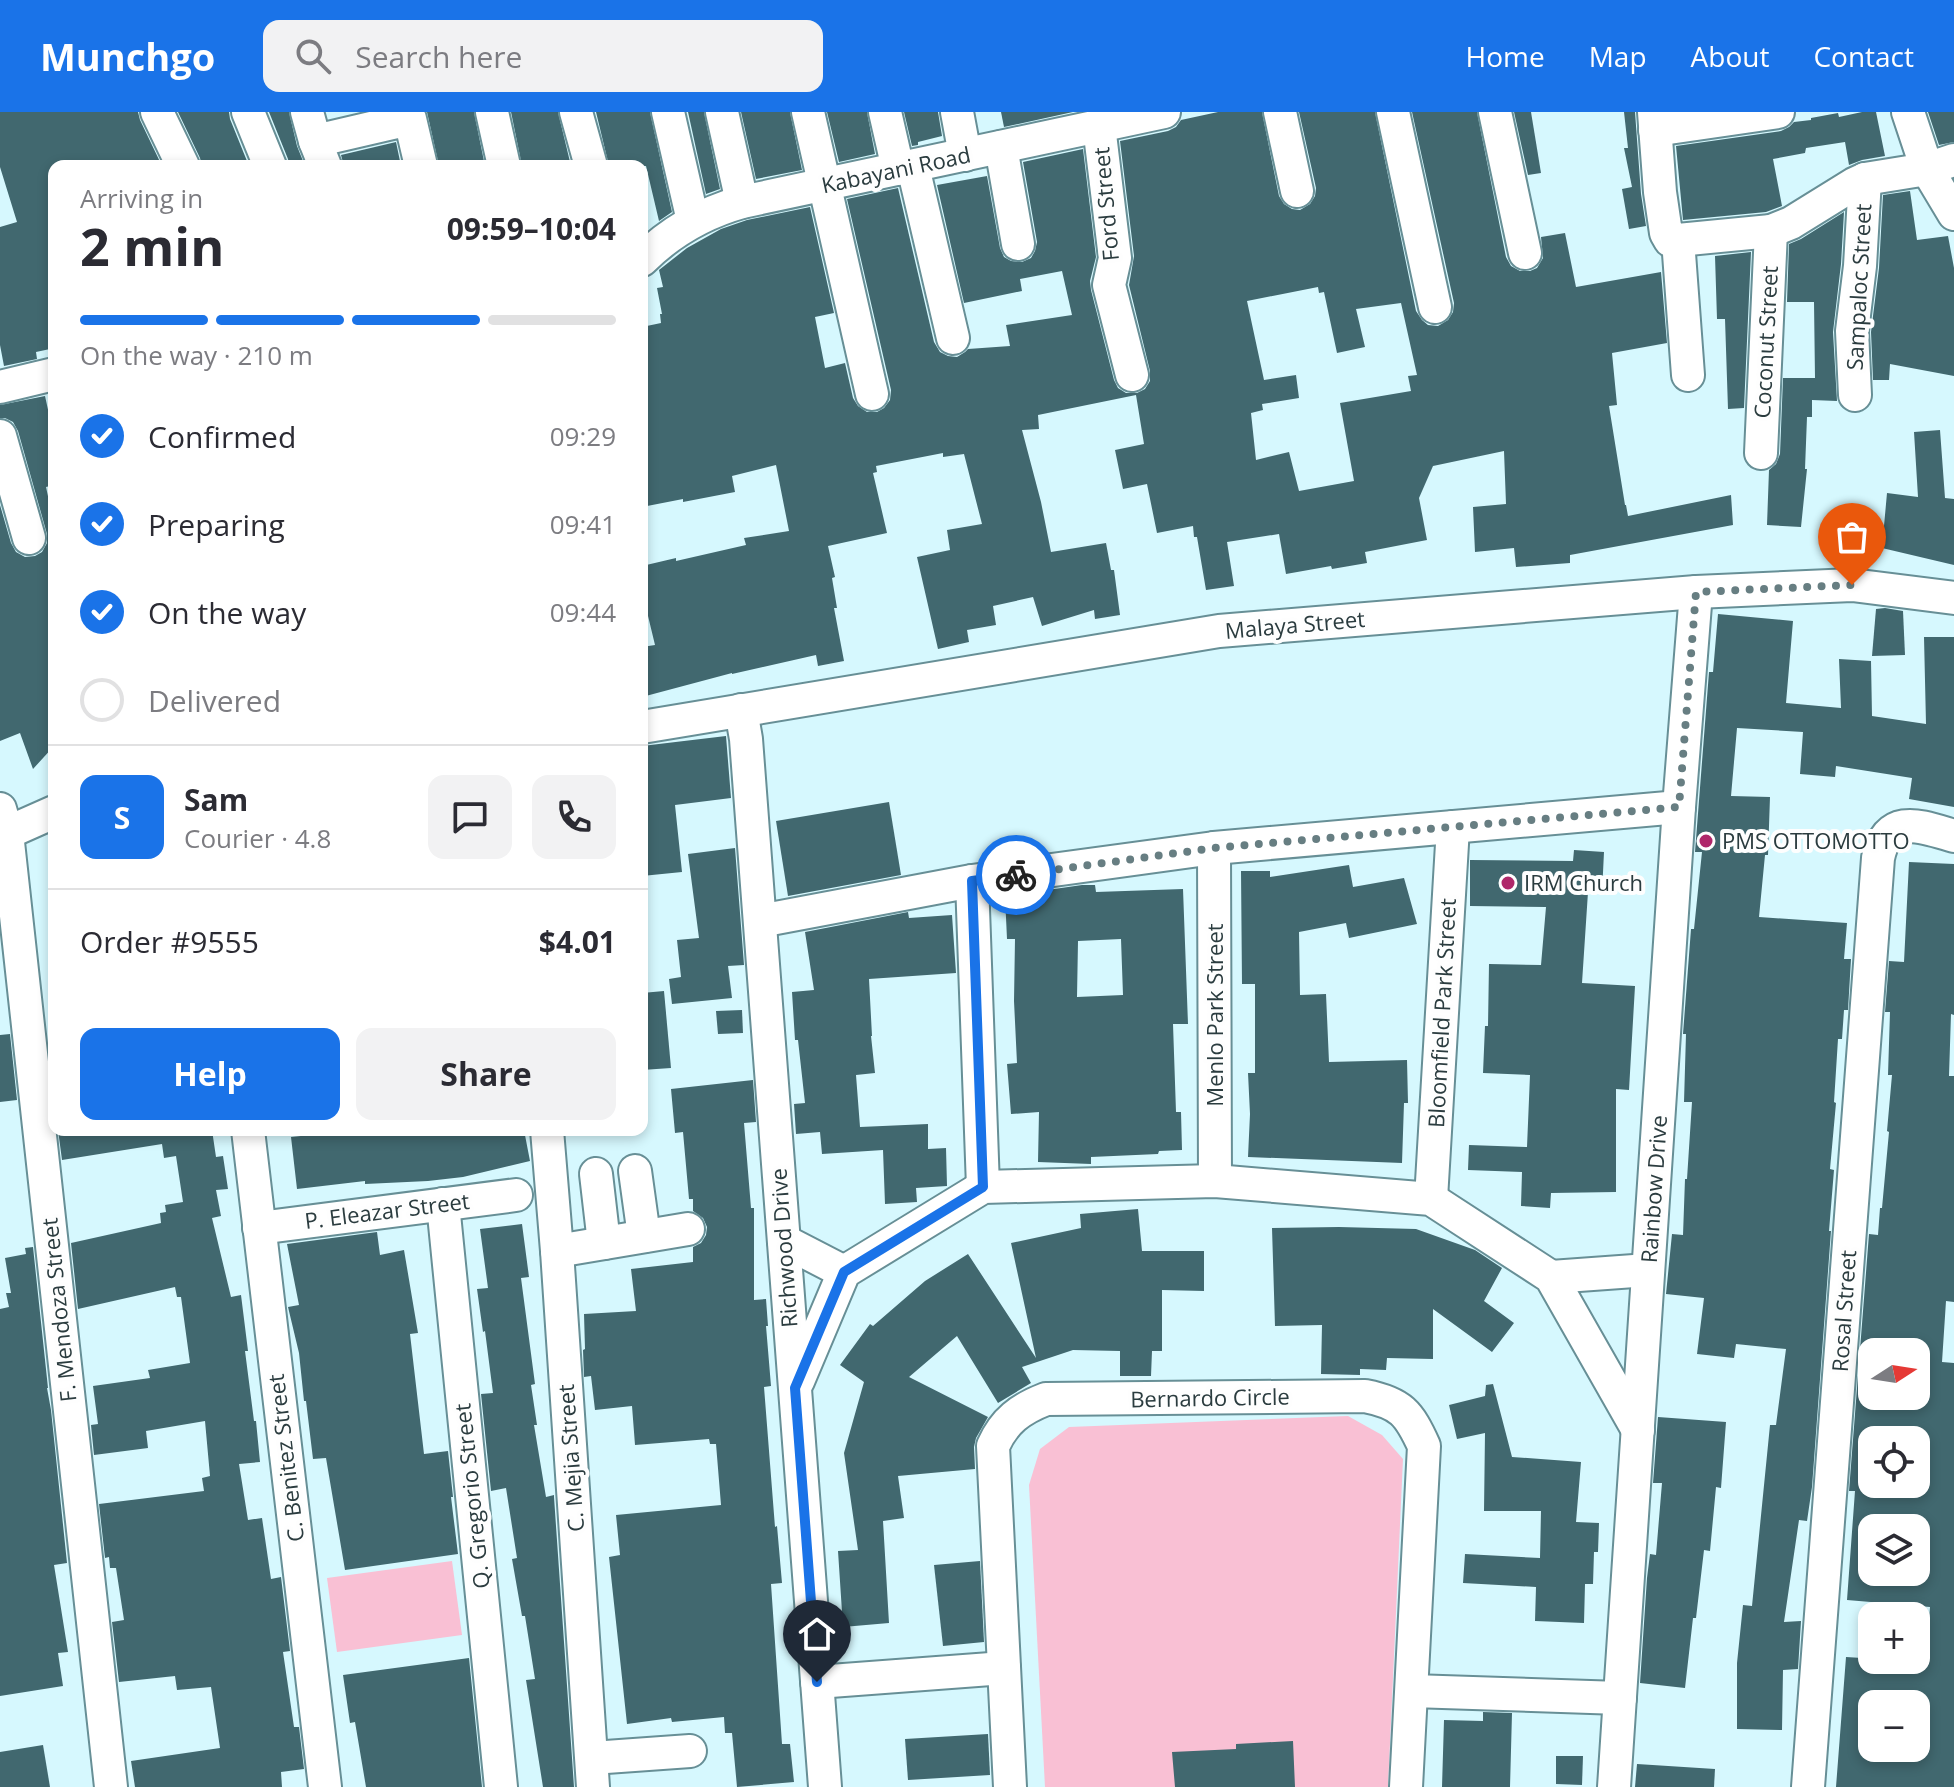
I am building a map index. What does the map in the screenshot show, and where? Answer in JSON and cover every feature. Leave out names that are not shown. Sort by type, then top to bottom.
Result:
[{"type":"street","points":[[157,112],[180,160]]},
{"type":"street","points":[[248,112],[268,160]]},
{"type":"street","points":[[492,112],[503,160]]},
{"type":"street","points":[[576,112],[589,160]]},
{"type":"street","points":[[668,112],[693,221]]},
{"type":"street","points":[[722,112],[742,202]]},
{"type":"street","points":[[808,112],[872,394]]},
{"type":"street","points":[[885,112],[906,168],[953,338]]},
{"type":"street","points":[[957,112],[965,155]]},
{"type":"street","points":[[1280,112],[1297,191]]},
{"type":"street","points":[[1393,112],[1435,307]]},
{"type":"street","points":[[1495,112],[1525,253]]},
{"type":"street","points":[[1688,375],[1674,240],[1666,233],[1655,121],[1778,112]]},
{"type":"street","points":[[1908,112],[1941,164],[1954,214]]},
{"type":"street","name":"Kabayani Road","points":[[648,255],[693,221],[742,202],[965,155],[1020,133],[1099,126],[1146,114]]},
{"type":"street","points":[[316,140],[410,119],[420,160]]},
{"type":"street","name":"Ford Street","points":[[1099,126],[1115,258],[1109,285],[1132,375]]},
{"type":"street","points":[[1018,244],[1020,133]]},
{"type":"street","points":[[1674,240],[1771,231],[1791,223],[1865,179],[1941,164]]},
{"type":"street","name":"Sampaloc Street","points":[[1855,395],[1852,331],[1860,266],[1865,179]]},
{"type":"street","name":"Coconut Street","points":[[1761,453],[1771,231]]},
{"type":"street","points":[[0,387],[48,375]]},
{"type":"street","points":[[0,436],[29,538]]},
{"type":"street","name":"Malaya Street","points":[[648,726],[1219,631],[1696,592],[1852,585],[1954,598]]},
{"type":"street","name":"Rainbow Drive","points":[[1614,1787],[1696,592]]},
{"type":"street","name":"Richwood Drive","points":[[741,710],[746,739],[825,1787]]},
{"type":"street","points":[[760,921],[972,881],[1214,848],[1679,807]]},
{"type":"street","points":[[2,826],[48,814]]},
{"type":"street","name":"Rosal Street","points":[[1808,1787],[1878,858],[1885,837],[1898,828],[1912,825],[1954,836]]},
{"type":"street","name":"F. Mendoza Street","points":[[2,826],[111,1787]]},
{"type":"street","name":"Bloomfield Park Street","points":[[1431,1199],[1453,827]]},
{"type":"street","name":"Menlo Park Street","points":[[1214,848],[1215,1181]]},
{"type":"street","points":[[972,881],[983,1187]]},
{"type":"street","name":"C. Benitez Street","points":[[249,1136],[325,1787]]},
{"type":"street","name":"C. Mejia Street","points":[[547,1136],[593,1773]]},
{"type":"street","points":[[635,1171],[644,1236]]},
{"type":"street","points":[[596,1174],[604,1243]]},
{"type":"street","points":[[795,1388],[844,1272],[983,1187],[1215,1181],[1431,1199],[1551,1277],[1638,1430]]},
{"type":"street","name":"P. Eleazar Street","points":[[259,1228],[516,1195]]},
{"type":"street","name":"Q. Gregorio Street","points":[[443,1204],[501,1787]]},
{"type":"street","points":[[557,1251],[688,1229]]},
{"type":"street","points":[[784,1241],[844,1272]]},
{"type":"street","points":[[1551,1277],[1648,1270]]},
{"type":"street","name":"Bernardo Circle","points":[[1010,1787],[993,1446],[1000,1429],[1029,1405],[1046,1399],[1365,1396],[1386,1400],[1403,1411],[1415,1426],[1424,1446],[1406,1787]]},
{"type":"street","points":[[817,1682],[1004,1668]]},
{"type":"street","points":[[1412,1691],[1620,1698]]},
{"type":"street","points":[[593,1773],[690,1751]]},
{"type":"shaded area","points":[[1348,1416],[1382,1435],[1403,1459],[1388,1787],[1045,1787],[1029,1485],[1040,1449],[1069,1427]]},
{"type":"shaded area","points":[[452,1561],[462,1635],[337,1652],[327,1578]]},
{"type":"building","points":[[0,112],[138,112],[159,160],[48,160],[48,349],[36,352],[37,359],[4,366],[0,345],[0,227],[17,222],[0,167]]},
{"type":"building","points":[[178,112],[229,112],[247,160],[200,158]]},
{"type":"building","points":[[269,112],[289,112],[303,160],[288,159]]},
{"type":"building","points":[[427,112],[474,112],[484,160],[438,160]]},
{"type":"building","points":[[511,112],[558,112],[570,160],[521,160]]},
{"type":"building","points":[[596,112],[650,112],[672,212],[659,221],[648,174],[648,160],[608,160]]},
{"type":"building","points":[[688,112],[704,112],[720,189],[706,194]]},
{"type":"building","points":[[741,112],[790,112],[802,170],[756,179]]},
{"type":"building","points":[[827,112],[867,112],[875,154],[839,162]]},
{"type":"building","points":[[904,112],[938,112],[942,136],[912,146]]},
{"type":"building","points":[[1001,112],[1073,112],[1004,127]]},
{"type":"building","points":[[1218,112],[1262,112],[1279,196],[1284,204],[1300,210],[1310,204],[1316,188],[1299,112],[1375,112],[1416,311],[1428,325],[1438,326],[1448,320],[1454,303],[1412,112],[1477,112],[1506,257],[1511,266],[1520,271],[1537,268],[1543,258],[1541,237],[1565,233],[1576,287],[1661,272],[1667,343],[1612,353],[1617,405],[1609,406],[1628,516],[1731,495],[1733,525],[1570,555],[1570,563],[1516,567],[1514,548],[1475,552],[1473,507],[1506,504],[1504,451],[1433,466],[1419,498],[1427,540],[1365,552],[1367,563],[1286,574],[1279,534],[1227,542],[1234,586],[1206,590],[1193,526],[1157,533],[1147,484],[1123,489],[1115,450],[1144,444],[1136,395],[1038,415],[1039,429],[1022,430],[1051,552],[1106,543],[1111,570],[1114,570],[1120,615],[1095,619],[1094,610],[1042,626],[1033,597],[993,606],[996,625],[967,630],[969,642],[938,649],[917,557],[950,550],[947,530],[982,524],[964,454],[943,457],[943,453],[876,466],[877,472],[873,473],[887,533],[828,546],[835,577],[832,578],[837,608],[834,608],[844,661],[818,666],[816,655],[648,695],[648,646],[655,645],[648,616],[648,565],[746,545],[744,538],[789,531],[776,465],[732,476],[735,492],[648,506],[648,326],[661,323],[657,288],[663,287],[659,270],[687,248],[721,229],[747,220],[810,207],[834,313],[815,317],[825,368],[845,363],[853,398],[858,406],[867,412],[877,412],[890,400],[891,390],[847,199],[898,188],[934,342],[940,352],[957,357],[968,349],[1010,346],[1006,325],[1072,315],[1062,271],[1020,279],[1022,291],[964,303],[937,185],[987,176],[1000,248],[1004,257],[1022,262],[1031,258],[1037,242],[1023,162],[1083,149],[1096,257],[1091,290],[1114,380],[1118,388],[1126,393],[1137,393],[1145,389],[1150,381],[1150,371],[1129,285],[1134,256],[1120,141],[1176,127],[1181,120]],"holes":[[[1318,287],[1319,293],[1324,292],[1337,353],[1365,347],[1356,309],[1401,303],[1417,375],[1408,376],[1411,391],[1340,403],[1354,481],[1299,491],[1289,452],[1256,460],[1251,413],[1263,410],[1262,404],[1299,398],[1296,375],[1264,380],[1247,301]]]},
{"type":"building","points":[[1514,112],[1531,112],[1541,173],[1528,175]]},
{"type":"building","points":[[1624,112],[1635,112],[1646,226],[1629,229],[1622,189],[1632,187],[1624,148],[1628,148]]},
{"type":"building","points":[[1876,112],[1885,156],[1849,165],[1845,142],[1806,148],[1805,153],[1773,159],[1782,206],[1766,212],[1683,220],[1676,146],[1781,131],[1794,122],[1811,118]]},
{"type":"building","points":[[1928,112],[1954,112],[1954,142],[1939,145]]},
{"type":"building","points":[[396,142],[400,160],[342,160],[341,155]]},
{"type":"building","points":[[1910,191],[1917,240],[1948,236],[1954,268],[1954,376],[1890,364],[1889,380],[1873,380],[1871,332],[1883,195]]},
{"type":"building","points":[[1844,212],[1833,332],[1837,401],[1812,400],[1812,417],[1807,417],[1807,469],[1801,527],[1767,525],[1769,470],[1780,454],[1783,378],[1815,378],[1814,302],[1787,302],[1789,244]]},
{"type":"building","points":[[1751,252],[1744,408],[1728,409],[1725,319],[1717,319],[1715,256]]},
{"type":"building","points":[[45,396],[48,410],[48,753],[33,769],[20,733],[0,741],[0,505],[16,552],[25,557],[42,552],[47,543],[47,534],[18,431],[13,422],[0,418],[0,405]]},
{"type":"building","points":[[1940,430],[1945,498],[1954,499],[1954,565],[1882,548],[1887,493],[1918,497],[1914,432]]},
{"type":"building","points":[[1876,609],[1903,611],[1905,655],[1872,656]]},
{"type":"building","points":[[1718,614],[1793,621],[1786,703],[1841,708],[1839,659],[1871,661],[1872,716],[1926,724],[1924,637],[1954,637],[1954,807],[1909,799],[1912,778],[1836,766],[1835,777],[1800,774],[1803,732],[1737,728],[1731,796],[1770,797],[1768,855],[1765,855],[1759,917],[1847,923],[1844,959],[1851,959],[1848,1010],[1844,1010],[1842,1039],[1838,1039],[1830,1169],[1834,1170],[1831,1231],[1812,1487],[1807,1521],[1799,1520],[1784,1622],[1801,1621],[1798,1669],[1783,1670],[1782,1730],[1737,1729],[1737,1663],[1743,1605],[1752,1606],[1770,1425],[1776,1425],[1786,1349],[1736,1344],[1734,1358],[1697,1354],[1704,1298],[1666,1294],[1672,1234],[1683,1235],[1692,1102],[1684,1102],[1686,1034],[1683,1034],[1691,929],[1694,929],[1702,852],[1695,852],[1709,672],[1713,672]]},
{"type":"building","points":[[726,736],[731,798],[675,805],[682,872],[648,875],[648,745]]},
{"type":"building","points":[[889,802],[901,875],[788,896],[776,821]]},
{"type":"building","points":[[735,848],[744,965],[728,966],[732,998],[672,1004],[669,979],[681,977],[677,940],[699,938],[688,854]]},
{"type":"building","points":[[1574,850],[1604,852],[1602,893],[1588,892],[1582,983],[1635,986],[1629,1090],[1616,1089],[1616,1192],[1551,1193],[1550,1208],[1521,1206],[1522,1172],[1468,1170],[1469,1145],[1527,1147],[1530,1075],[1483,1073],[1485,1026],[1488,1026],[1489,964],[1541,965],[1546,907],[1470,906],[1470,860],[1573,861]]},
{"type":"building","points":[[1909,862],[1954,864],[1954,1015],[1951,1014],[1949,1076],[1954,1076],[1954,1302],[1946,1301],[1942,1362],[1954,1363],[1954,1787],[1836,1787],[1846,1657],[1858,1658],[1858,1674],[1930,1674],[1930,1602],[1847,1600],[1855,1491],[1849,1491],[1858,1375],[1858,1410],[1930,1410],[1930,1338],[1861,1338],[1869,1234],[1878,1235],[1889,1132],[1892,1075],[1888,1075],[1890,1012],[1885,1012],[1889,961],[1904,962]]},
{"type":"building","points":[[1349,865],[1353,887],[1404,878],[1417,924],[1349,938],[1346,923],[1299,932],[1300,995],[1326,994],[1329,1062],[1407,1060],[1408,1103],[1404,1103],[1402,1163],[1248,1157],[1248,1073],[1255,1073],[1255,984],[1242,984],[1241,871],[1270,871],[1270,877]]},
{"type":"building","points":[[1082,885],[1095,885],[1096,892],[1183,889],[1188,1024],[1173,1024],[1176,1112],[1181,1112],[1182,1150],[1091,1157],[1091,1164],[1038,1162],[1039,1112],[1011,1114],[1007,1064],[1017,1063],[1015,939],[1007,939],[1005,896]],"holes":[[[1121,939],[1123,995],[1077,997],[1078,941]]]},
{"type":"building","points":[[908,912],[909,918],[952,915],[956,973],[869,979],[875,1073],[856,1075],[860,1127],[928,1124],[928,1149],[946,1148],[947,1186],[916,1188],[917,1202],[885,1204],[883,1150],[822,1154],[820,1132],[796,1134],[794,1104],[805,1103],[798,1040],[795,1040],[792,992],[814,990],[805,932]]},
{"type":"building","points":[[664,991],[671,1068],[648,1070],[648,992]]},
{"type":"building","points":[[742,1010],[743,1033],[718,1034],[716,1011]]},
{"type":"building","points":[[10,1034],[17,1100],[0,1102],[0,1035]]},
{"type":"building","points":[[753,1080],[756,1122],[744,1123],[751,1208],[754,1208],[754,1300],[766,1299],[771,1386],[764,1387],[782,1583],[771,1584],[782,1744],[790,1744],[794,1782],[737,1787],[732,1733],[725,1733],[724,1717],[672,1722],[671,1718],[627,1724],[609,1557],[620,1555],[616,1515],[721,1505],[716,1444],[710,1444],[709,1439],[635,1445],[632,1406],[595,1410],[591,1376],[584,1377],[583,1350],[584,1314],[636,1311],[631,1269],[693,1262],[693,1247],[701,1243],[706,1235],[703,1218],[693,1211],[693,1199],[689,1199],[683,1132],[675,1133],[671,1089]]},
{"type":"building","points":[[59,1136],[213,1136],[216,1157],[223,1156],[228,1189],[216,1190],[221,1216],[212,1218],[231,1297],[241,1295],[260,1462],[239,1464],[248,1520],[262,1518],[271,1579],[281,1577],[290,1651],[283,1652],[294,1727],[299,1727],[304,1769],[281,1772],[282,1787],[135,1787],[131,1761],[220,1748],[211,1687],[177,1690],[175,1676],[119,1682],[112,1622],[124,1620],[116,1568],[110,1568],[109,1557],[105,1558],[99,1504],[204,1491],[202,1478],[210,1476],[205,1421],[146,1431],[148,1448],[94,1455],[91,1425],[98,1424],[93,1386],[150,1378],[148,1370],[190,1363],[181,1297],[177,1297],[175,1287],[78,1309],[71,1243],[161,1223],[160,1213],[166,1212],[165,1205],[183,1202],[176,1156],[164,1158],[162,1144],[62,1160]]},
{"type":"building","points":[[525,1136],[530,1161],[463,1177],[365,1184],[365,1181],[297,1189],[291,1137]]},
{"type":"building","points":[[1138,1209],[1142,1251],[1204,1251],[1204,1291],[1162,1290],[1162,1351],[1152,1351],[1151,1376],[1120,1376],[1120,1351],[1073,1350],[1022,1367],[1031,1383],[998,1403],[957,1336],[909,1377],[988,1417],[976,1438],[975,1469],[898,1476],[904,1518],[883,1521],[889,1623],[843,1627],[838,1551],[858,1550],[844,1453],[864,1382],[840,1365],[870,1324],[873,1326],[925,1281],[968,1254],[1036,1358],[1011,1243],[1081,1228],[1080,1214]]},
{"type":"building","points":[[522,1224],[529,1277],[521,1278],[535,1384],[531,1385],[537,1425],[534,1425],[546,1497],[554,1495],[574,1787],[543,1787],[526,1680],[535,1679],[512,1559],[517,1558],[506,1488],[491,1491],[481,1394],[493,1393],[477,1289],[488,1288],[480,1229]]},
{"type":"building","points":[[1272,1228],[1416,1229],[1475,1250],[1502,1268],[1484,1301],[1514,1323],[1492,1352],[1433,1309],[1433,1359],[1387,1358],[1386,1370],[1360,1369],[1360,1375],[1321,1374],[1322,1325],[1275,1326]]},
{"type":"building","points":[[377,1232],[380,1255],[404,1250],[418,1333],[410,1334],[424,1454],[448,1451],[458,1554],[345,1570],[326,1458],[313,1459],[299,1353],[288,1307],[299,1305],[287,1244]]},
{"type":"building","points":[[33,1247],[67,1563],[54,1565],[68,1652],[58,1653],[63,1686],[0,1696],[0,1309],[9,1307],[6,1293],[11,1293],[5,1258],[26,1254],[25,1248]]},
{"type":"building","points":[[1493,1384],[1512,1457],[1581,1462],[1576,1522],[1599,1523],[1593,1584],[1585,1584],[1584,1623],[1535,1621],[1536,1587],[1463,1583],[1465,1554],[1540,1558],[1541,1511],[1484,1511],[1485,1433],[1457,1439],[1449,1405],[1485,1396],[1486,1385]]},
{"type":"building","points":[[1658,1417],[1726,1422],[1721,1488],[1716,1487],[1710,1551],[1704,1550],[1685,1688],[1640,1683],[1647,1578],[1650,1554],[1656,1555],[1662,1483],[1653,1483]]},
{"type":"building","points":[[980,1561],[984,1642],[943,1646],[934,1565]]},
{"type":"building","points":[[469,1658],[482,1787],[366,1787],[355,1722],[350,1723],[343,1675]]},
{"type":"building","points":[[1483,1712],[1512,1713],[1510,1787],[1442,1787],[1444,1720],[1483,1721]]},
{"type":"building","points":[[988,1734],[990,1775],[908,1780],[905,1739]]},
{"type":"building","points":[[1293,1741],[1295,1787],[1175,1787],[1172,1752],[1236,1749],[1236,1744]]},
{"type":"building","points":[[43,1745],[50,1787],[0,1787],[0,1752]]},
{"type":"building","points":[[1556,1756],[1583,1756],[1582,1785],[1556,1784]]},
{"type":"building","points":[[1637,1764],[1715,1769],[1714,1787],[1635,1787]]},
{"type":"way so far","points":[[1016,875],[1214,848],[1679,807],[1696,592],[1852,585]]},
{"type":"place","name":"PMS OTTOMOTTO","points":[[1706,841]]},
{"type":"place","name":"IRM Church","points":[[1508,883]]},
{"type":"route","points":[[817,1682],[795,1388],[844,1272],[983,1187],[972,881],[1016,875]]}]
